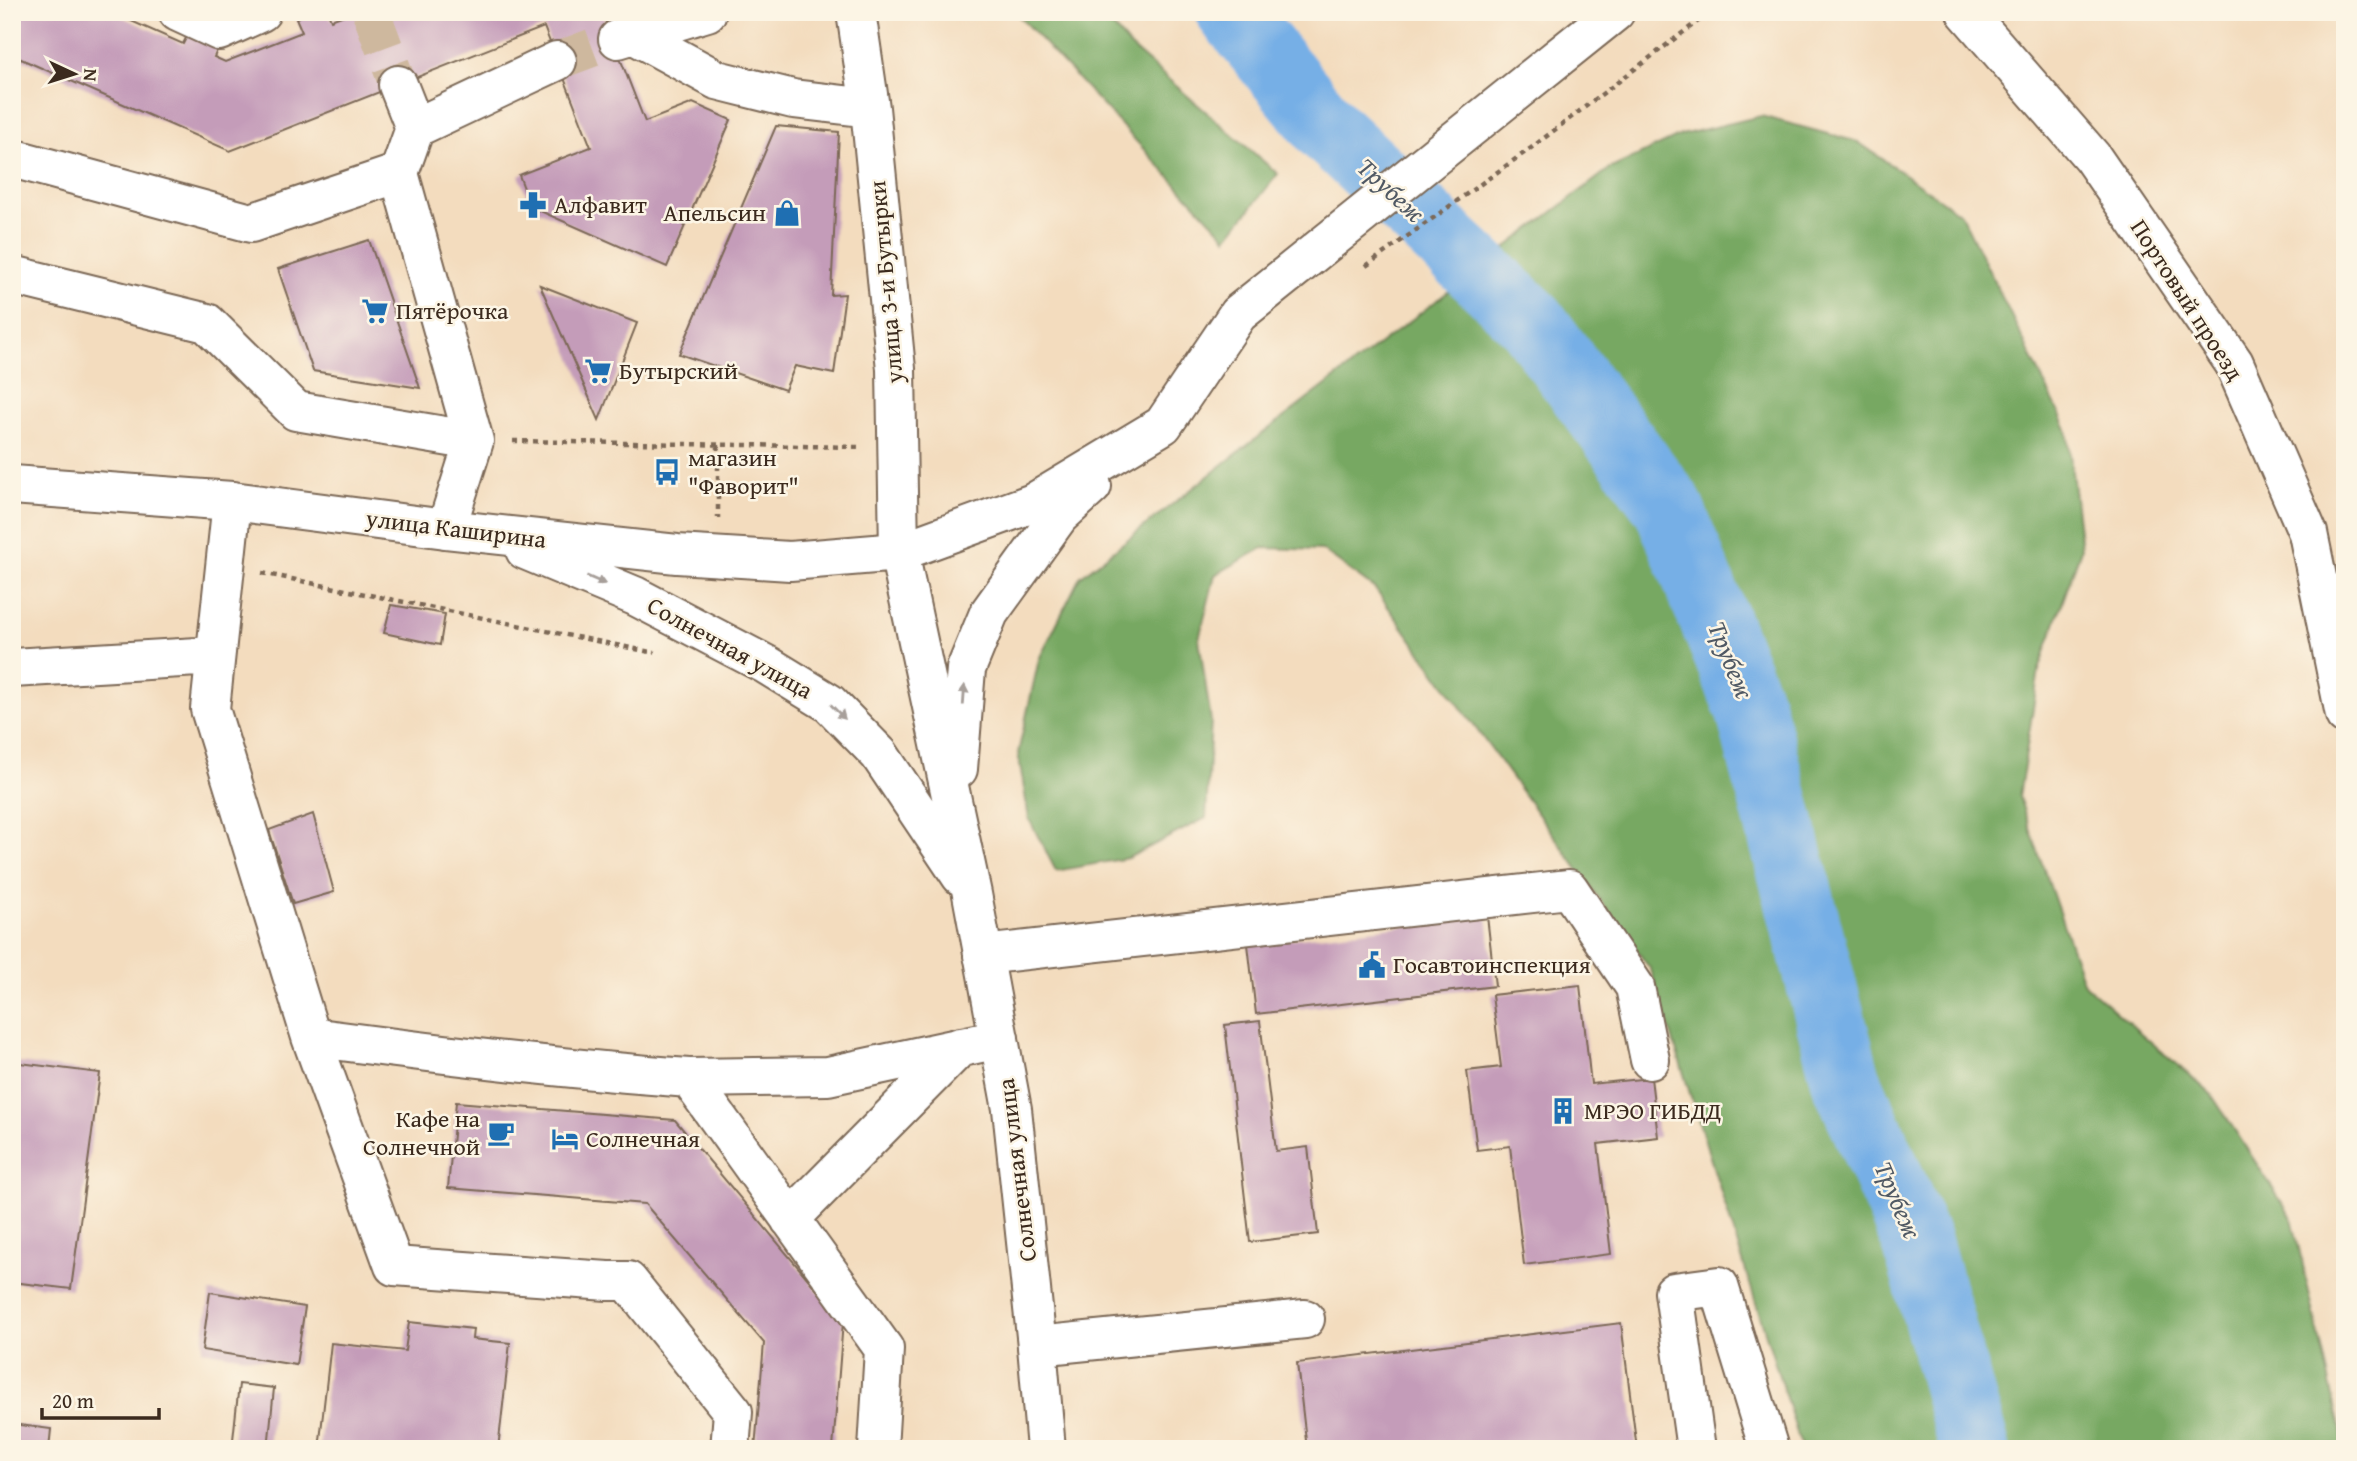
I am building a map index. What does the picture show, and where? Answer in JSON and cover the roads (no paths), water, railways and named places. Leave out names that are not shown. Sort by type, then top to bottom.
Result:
[{"type":"main road","points":[[178,12],[219,31],[261,12]]},
{"type":"main road","points":[[629,29],[706,12]]},
{"type":"main road","name":"улица 3-и Бутырки","points":[[856,12],[870,108],[896,369],[899,552]]},
{"type":"main road","points":[[955,811],[966,669],[989,613],[1059,516],[1163,425],[1238,314],[1615,12]]},
{"type":"main road","name":"Портовый проезд","points":[[1966,12],[2092,157],[2234,363],[2308,533],[2345,715]]},
{"type":"main road","points":[[629,29],[717,80],[793,99],[870,108]]},
{"type":"main road","points":[[415,128],[557,61]]},
{"type":"main road","points":[[398,85],[415,128],[399,173],[474,440],[446,529]]},
{"type":"main road","points":[[12,158],[251,223],[399,173]]},
{"type":"main road","points":[[12,275],[207,323],[296,411],[474,440]]},
{"type":"main road","name":"улица Каширина","points":[[12,485],[232,501],[488,534],[677,554],[790,561],[899,552],[1033,503],[1163,425]]},
{"type":"main road","points":[[232,501],[210,709],[311,1037],[394,1266],[628,1281],[733,1412],[730,1449]]},
{"type":"main road","name":"Солнечная улица","points":[[488,534],[635,596],[767,665],[829,703],[879,754],[972,894]]},
{"type":"main road","name":"Солнечная улица","points":[[899,552],[972,894],[1012,1109],[1046,1449]]},
{"type":"main road","points":[[12,668],[215,656]]},
{"type":"main road","points":[[983,955],[1569,889],[1635,987],[1650,1060]]},
{"type":"main road","points":[[311,1037],[489,1060],[689,1078],[828,1076],[999,1038]]},
{"type":"main road","points":[[790,1219],[960,1047]]},
{"type":"main road","points":[[689,1078],[884,1349],[878,1449]]},
{"type":"main road","points":[[1696,1449],[1674,1292],[1718,1286],[1769,1449]]},
{"type":"main road","points":[[1037,1346],[1305,1318]]},
{"type":"waterway","name":"Трубеж","points":[[1231,12],[1327,129],[1532,322],[1668,506],[1750,708],[1846,1080],[1917,1242],[1975,1449]]},
{"type":"tunnel","points":[[371,12],[398,85]]},
{"type":"tunnel","points":[[557,61],[613,40]]},
{"type":"place","name":"Алфавит","points":[[533,205]]},
{"type":"place","name":"Апельсин","points":[[787,213]]},
{"type":"place","name":"Пятёрочка","points":[[375,311]]},
{"type":"place","name":"Бутырский","points":[[598,371]]},
{"type":"place","name":"магазин \"Фаворит\"","points":[[667,472]]},
{"type":"place","name":"Госавтоинспекция","points":[[1372,965]]},
{"type":"place","name":"МРЭО ГИБДД","points":[[1563,1111]]},
{"type":"place","name":"Кафе на Солнечной","points":[[501,1133]]},
{"type":"place","name":"Солнечная","points":[[565,1139]]}]
